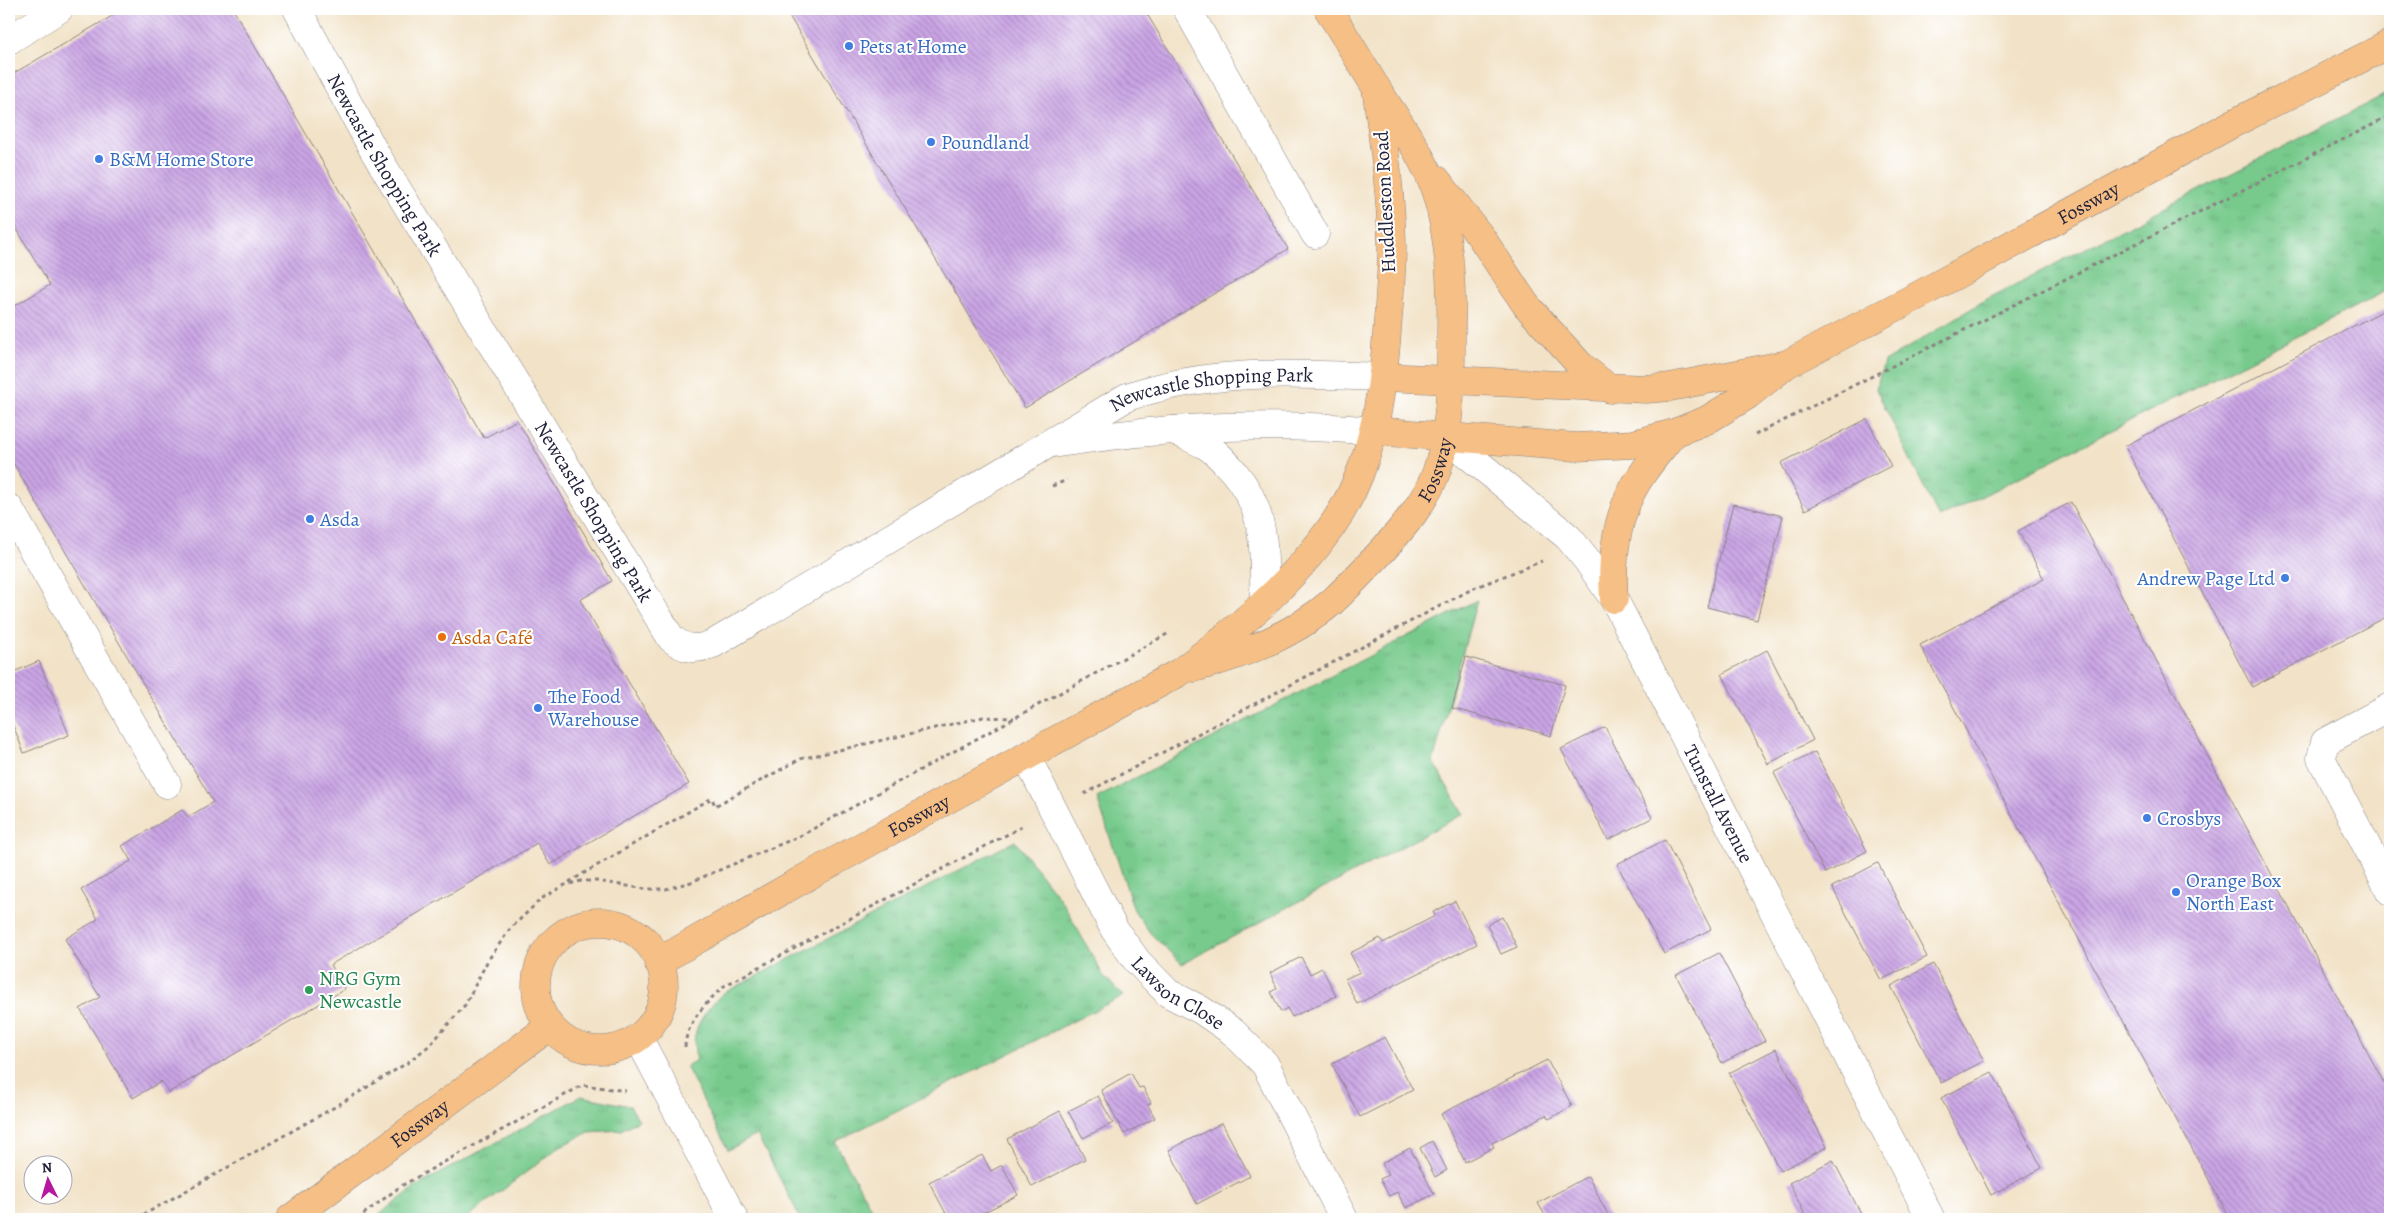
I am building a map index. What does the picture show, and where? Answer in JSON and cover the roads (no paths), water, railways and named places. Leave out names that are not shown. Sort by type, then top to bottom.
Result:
[{"type":"main road","name":"Huddleston Road","points":[[1328,9],[1411,140],[1424,163],[1436,192],[1449,256],[1452,304],[1451,382],[1446,437]]},
{"type":"main road","name":"Fossway","points":[[1180,672],[1226,660],[1267,642],[1301,624],[1332,601],[1396,535],[1428,491],[1437,470],[1446,437],[1576,446],[1633,444],[1674,433],[1707,420],[1748,395],[1787,364],[1930,289],[2232,124],[2390,44]]},
{"type":"main road","name":"Huddleston Road","points":[[1375,431],[1384,378],[1392,246],[1387,167],[1376,87]]},
{"type":"main road","points":[[1424,163],[1481,237],[1526,305],[1581,366],[1610,389]]},
{"type":"main road","name":"Fossway","points":[[1384,378],[1610,389],[1670,388],[1787,364]]},
{"type":"main road","name":"Fossway","points":[[658,962],[819,870],[1180,672],[1228,636],[1264,604],[1297,570],[1332,526],[1356,480],[1375,431]]},
{"type":"main road","points":[[1375,431],[1446,437]]},
{"type":"main road","points":[[1614,599],[1612,572],[1614,553],[1620,526],[1631,493],[1642,473],[1674,433]]},
{"type":"main road","points":[[601,922],[633,930],[644,940],[658,962],[664,986],[662,1009],[656,1022],[638,1037],[622,1044],[592,1049],[561,1038],[549,1027],[543,1016],[536,986],[540,966],[548,951],[560,936],[573,928],[601,922]]},
{"type":"main road","name":"Fossway","points":[[290,1219],[549,1027]]},
{"type":"street","points":[[9,40],[59,9]]},
{"type":"street","name":"Newcastle Shopping Park","points":[[297,9],[374,151],[671,638],[678,644],[688,648],[700,649],[713,644],[1022,458],[1049,444],[1099,411],[1127,396],[1180,382],[1271,373],[1384,378]]},
{"type":"street","points":[[1187,9],[1315,234]]},
{"type":"street","name":"Newcastle Shopping Park","points":[[1049,444],[1133,432],[1171,429],[1297,426],[1375,431]]},
{"type":"street","points":[[1171,429],[1206,446],[1224,460],[1244,484],[1257,509],[1262,528],[1264,604]]},
{"type":"street","name":"Tunstall Avenue","points":[[1446,437],[1568,537],[1587,560],[1614,599],[1931,1219]]},
{"type":"street","points":[[9,508],[168,784]]},
{"type":"street","points":[[2390,707],[2325,742],[2321,758],[2390,891]]},
{"type":"street","name":"Lawson Close","points":[[1026,756],[1114,928],[1137,961],[1168,993],[1201,1010],[1233,1032],[1265,1064],[1344,1219]]},
{"type":"street","points":[[638,1037],[734,1219]]},
{"type":"place","name":"Pets at Home","points":[[849,46]]},
{"type":"place","name":"Poundland","points":[[931,142]]},
{"type":"place","name":"B&M Home Store","points":[[99,159]]},
{"type":"place","name":"Asda","points":[[310,519]]},
{"type":"place","name":"Andrew Page Ltd","points":[[2285,578]]},
{"type":"place","name":"Asda Café","points":[[442,637]]},
{"type":"place","name":"The Food Warehouse","points":[[538,708]]},
{"type":"place","name":"Crosbys","points":[[2147,818]]},
{"type":"place","name":"Orange Box North East","points":[[2176,892]]},
{"type":"place","name":"NRG Gym Newcastle","points":[[309,990]]}]
